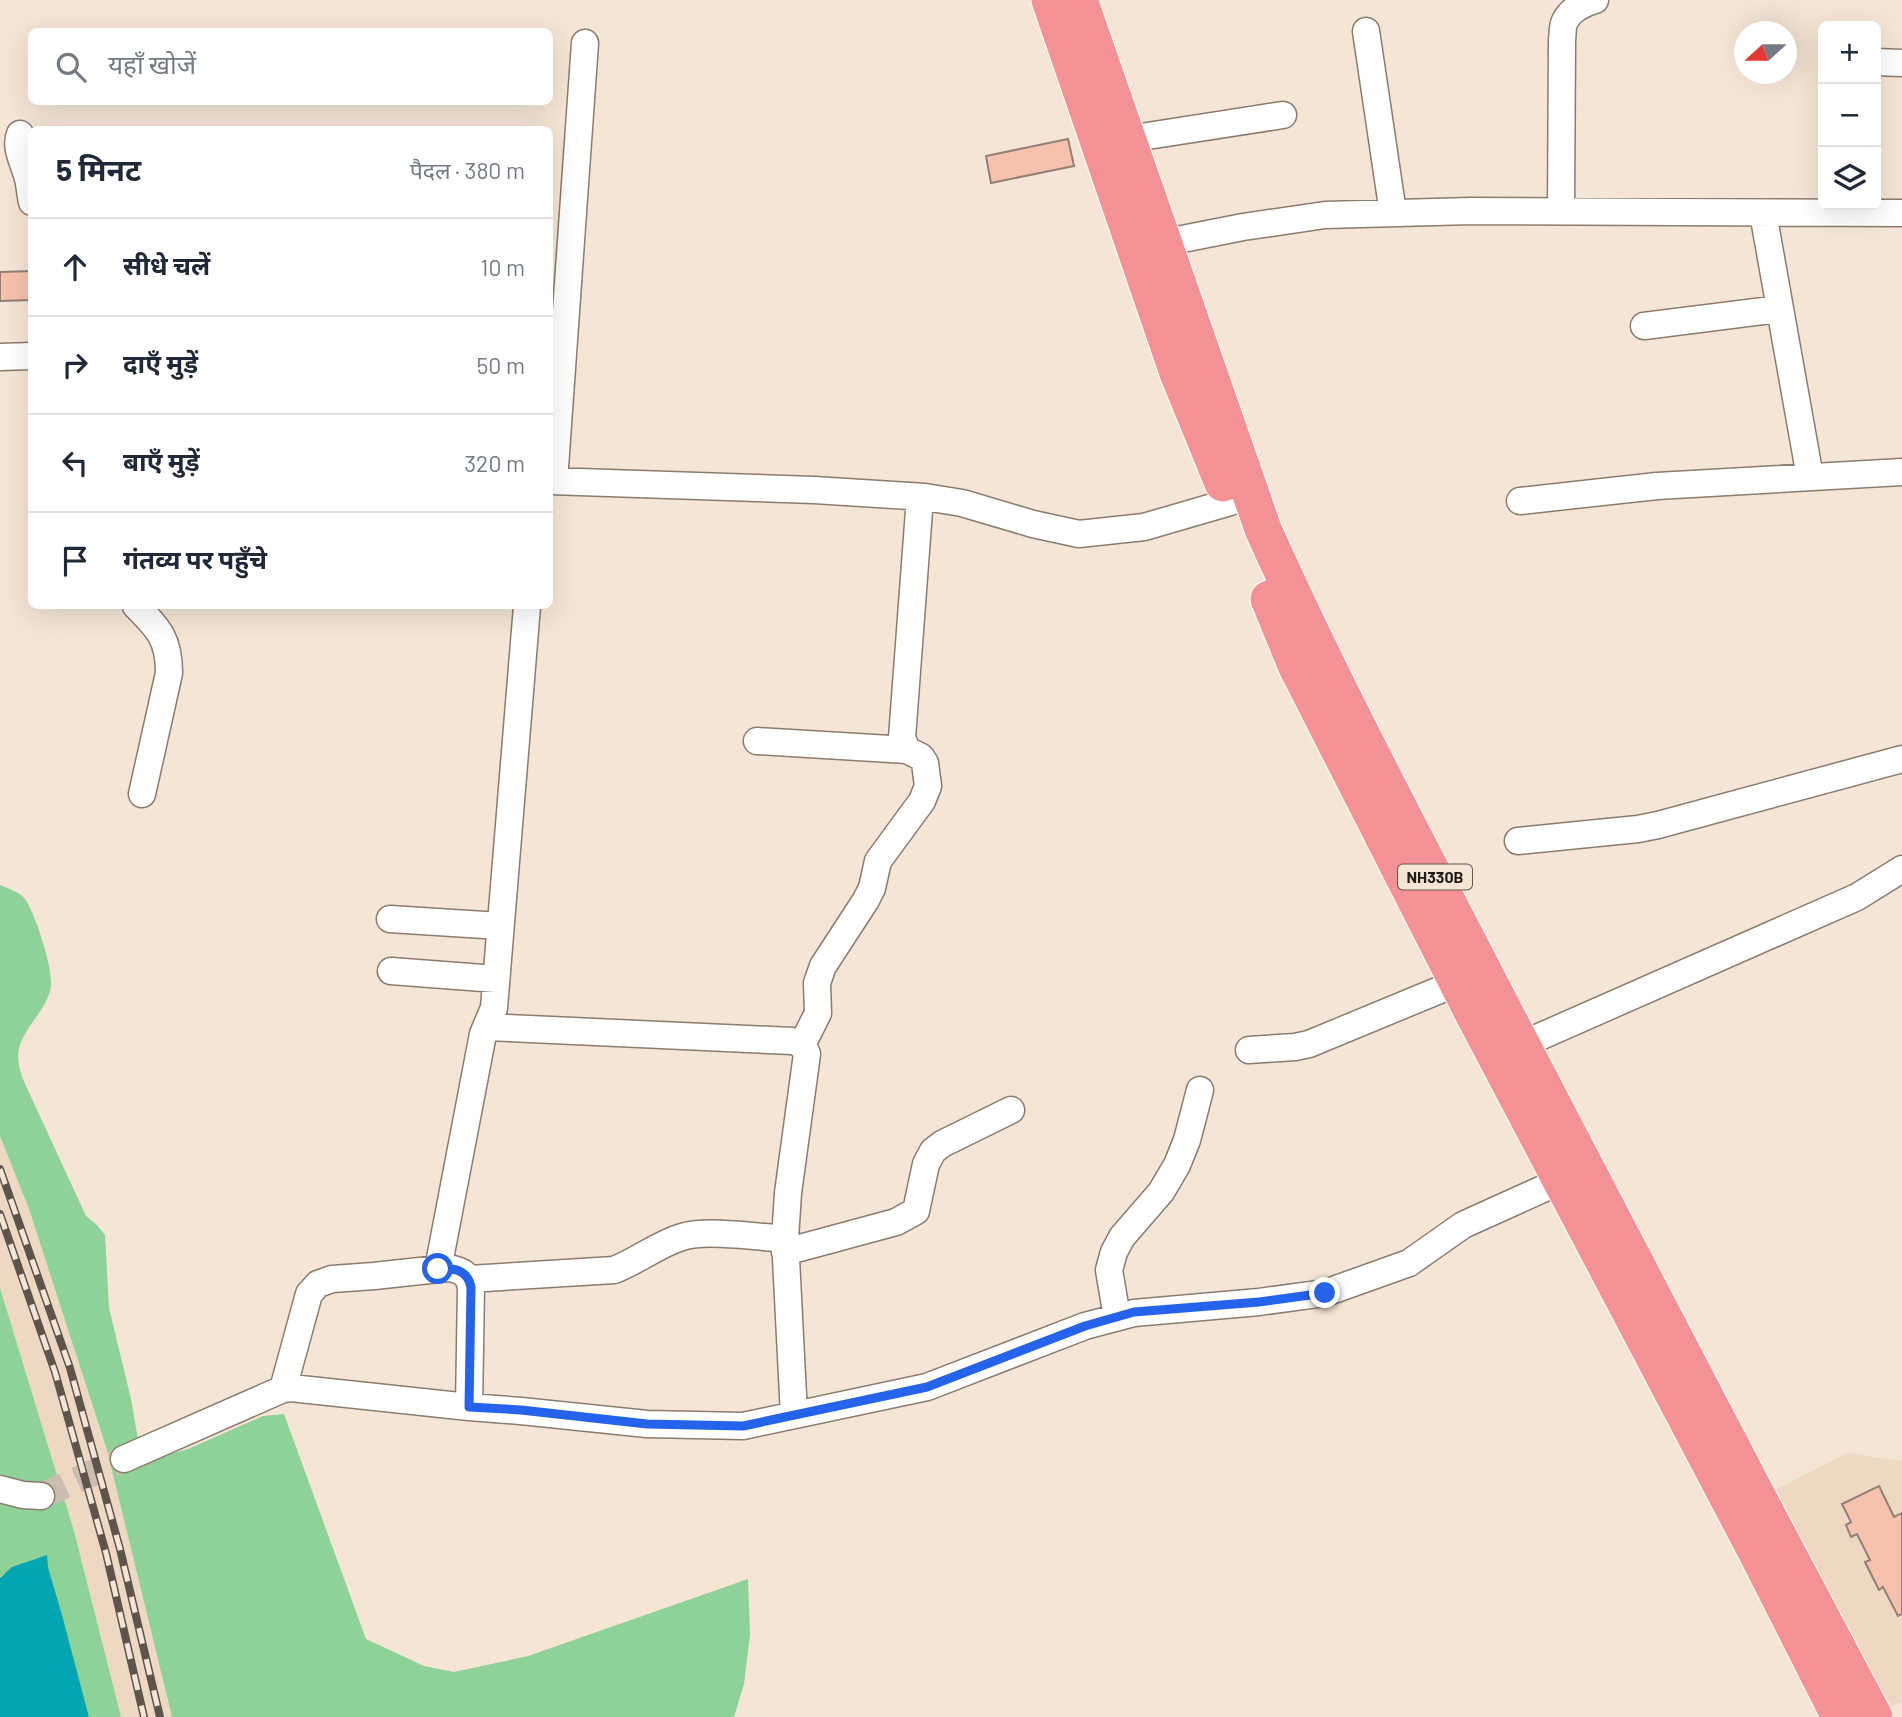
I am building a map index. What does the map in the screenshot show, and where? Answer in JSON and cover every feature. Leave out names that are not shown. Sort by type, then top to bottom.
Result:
[{"type":"highway","name":"NH330B","points":[[1050,0],[1150,246]]},
{"type":"highway","name":"NH330B","points":[[1079,0],[1128,139],[1178,373],[1241,498],[1296,665],[1471,977],[1574,1175],[1757,1553],[1854,1711]]},
{"type":"highway","name":"NH330B","points":[[1471,977],[1521,1045],[1574,1175]]},
{"type":"street","points":[[1561,211],[1564,22],[1573,11],[1595,0]]},
{"type":"street","points":[[1366,31],[1392,213]]},
{"type":"street","points":[[553,468],[585,43]]},
{"type":"street","points":[[1881,62],[1902,63]]},
{"type":"street","points":[[1128,139],[1283,115]]},
{"type":"street","points":[[20,134],[18,146],[28,177]]},
{"type":"street","points":[[1150,246],[1243,227],[1325,215],[1561,211],[1763,213],[1818,210]]},
{"type":"street","points":[[1851,210],[1902,213]]},
{"type":"street","points":[[1763,213],[1810,477]]},
{"type":"street","points":[[1644,326],[1780,309]]},
{"type":"street","points":[[0,357],[28,356]]},
{"type":"street","points":[[1520,500],[1657,486],[1902,472]]},
{"type":"street","points":[[553,481],[814,490],[920,497],[962,503],[1033,524],[1079,534],[1144,527],[1241,498]]},
{"type":"street","points":[[907,750],[902,738],[920,497]]},
{"type":"street","points":[[139,609],[156,626],[169,654],[169,673],[142,794]]},
{"type":"street","points":[[438,1269],[486,1027],[494,1008],[527,609]]},
{"type":"street","points":[[757,741],[907,750],[925,762],[928,786],[922,801],[878,861],[872,888],[866,900],[819,974],[818,1013],[802,1045]]},
{"type":"street","points":[[1518,841],[1658,825],[1902,759]]},
{"type":"street","points":[[1521,1045],[1857,897],[1902,869]]},
{"type":"street","points":[[390,919],[500,926]]},
{"type":"street","points":[[390,971],[496,979]]},
{"type":"street","points":[[1249,1050],[1309,1045],[1471,977]]},
{"type":"street","points":[[486,1027],[792,1041],[802,1045],[807,1054],[788,1193],[785,1245],[794,1415]]},
{"type":"street","points":[[1117,1317],[1109,1270],[1114,1252],[1122,1237],[1161,1192],[1177,1165],[1187,1140],[1200,1090]]},
{"type":"street","points":[[469,1279],[614,1270],[685,1235],[701,1234],[785,1245],[896,1222],[916,1211],[926,1164],[933,1151],[1011,1110]]},
{"type":"street","points":[[124,1459],[283,1389],[291,1388],[661,1424],[743,1426],[927,1387],[1085,1326],[1134,1312],[1259,1302],[1325,1293],[1409,1263],[1463,1225],[1574,1175]]},
{"type":"street","points":[[283,1389],[309,1294],[318,1284],[332,1279],[438,1269],[459,1270],[469,1279],[471,1287],[469,1407]]},
{"type":"street","points":[[0,1489],[41,1496]]},
{"type":"shaded area","points":[[0,1136],[29,1209],[107,1450],[172,1717],[121,1717],[74,1531],[0,1288]]},
{"type":"shaded area","points":[[1847,1453],[1902,1461],[1902,1702],[1882,1711],[1773,1491]]},
{"type":"green space","points":[[0,885],[24,898],[38,927],[46,954],[51,986],[43,1006],[20,1044],[19,1068],[86,1216],[105,1235],[109,1308],[131,1399],[142,1462],[188,1449],[263,1416],[284,1414],[366,1639],[424,1666],[454,1672],[528,1656],[748,1579],[750,1635],[744,1684],[734,1717],[172,1717],[107,1450],[29,1209],[0,1136]]},
{"type":"green space","points":[[0,1288],[74,1531],[121,1717],[89,1717],[46,1556],[0,1578]]},
{"type":"water","points":[[47,1555],[89,1717],[0,1717],[0,1578],[12,1567]]},
{"type":"building","points":[[1068,139],[1074,166],[991,183],[986,156]]},
{"type":"building","points":[[28,271],[28,300],[0,301],[0,272]]},
{"type":"building","points":[[1879,1486],[1894,1517],[1902,1513],[1902,1614],[1898,1616],[1883,1587],[1879,1590],[1865,1562],[1870,1560],[1857,1534],[1851,1537],[1846,1525],[1851,1522],[1842,1504]]},
{"type":"tunnel","points":[[41,1496],[124,1459]]},
{"type":"railway","points":[[0,1169],[70,1368],[120,1549],[160,1717]]},
{"type":"railway","points":[[0,1214],[55,1372],[106,1553],[144,1717]]},
{"type":"route","points":[[438,1269],[448,1268],[465,1273],[471,1287],[469,1407],[647,1424],[743,1426],[927,1387],[1085,1326],[1134,1312],[1259,1302],[1325,1293]]}]
